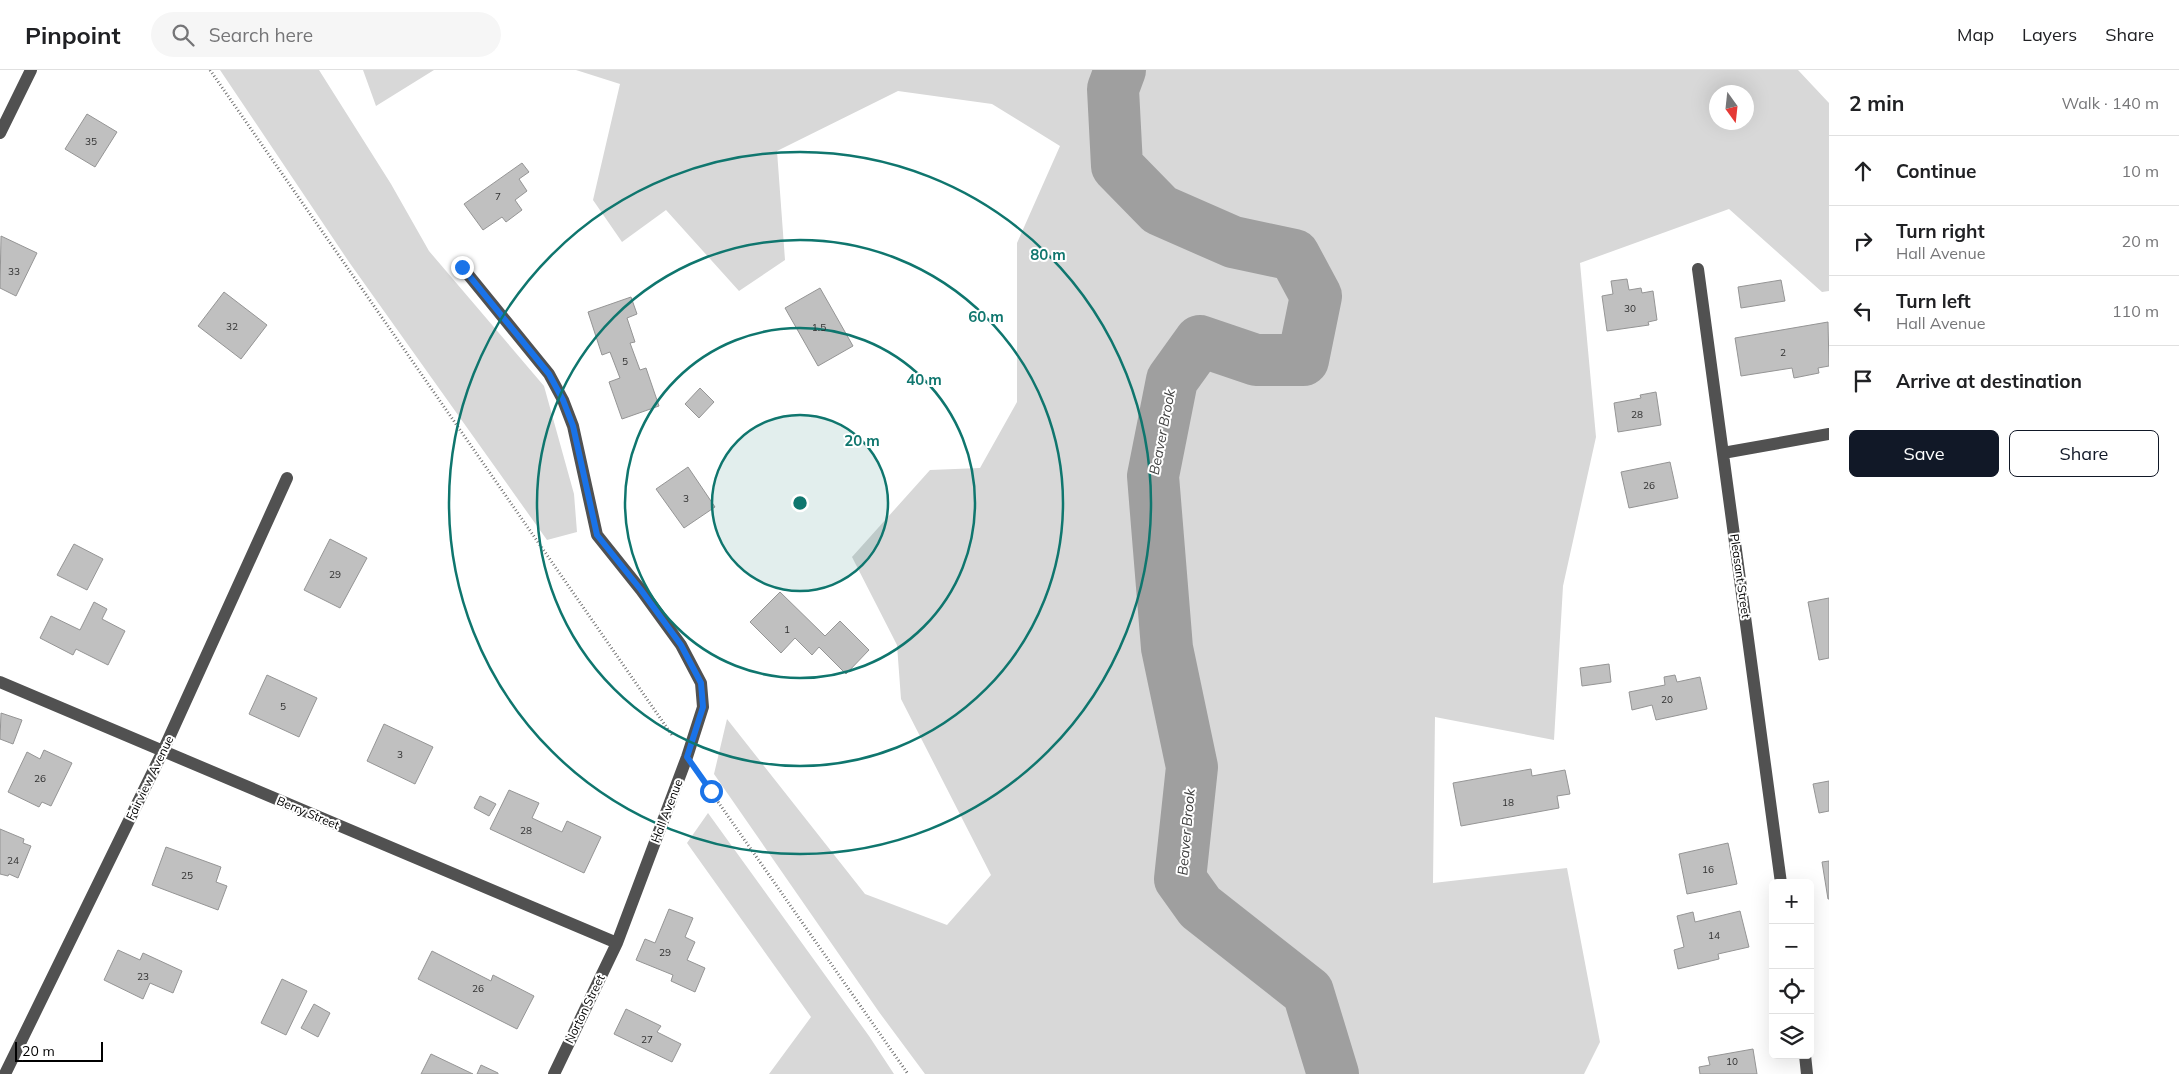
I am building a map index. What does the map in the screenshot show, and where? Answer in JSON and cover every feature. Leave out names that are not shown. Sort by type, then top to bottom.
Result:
[{"type":"street","points":[[0,133],[30,70]]},
{"type":"street","name":"Hall Avenue","points":[[462,267],[549,374],[563,400],[573,426],[597,535],[641,590],[681,645],[701,683],[703,707],[687,757],[616,944]]},
{"type":"street","name":"Pleasant Street","points":[[1698,269],[1780,879]]},
{"type":"street","points":[[1723,453],[1829,434]]},
{"type":"street","name":"Fairview Avenue","points":[[5,1074],[163,751],[287,478]]},
{"type":"street","name":"Berry Street","points":[[0,682],[616,944]]},
{"type":"street","name":"Norton Street","points":[[554,1074],[616,944]]},
{"type":"street","points":[[1805,1059],[1807,1074]]},
{"type":"path","points":[[210,70],[908,1074]]},
{"type":"shaded area","points":[[220,70],[319,70],[391,184],[429,251],[544,386],[574,494],[577,532],[547,540],[349,262]]},
{"type":"shaded area","points":[[363,70],[434,70],[376,106]]},
{"type":"shaded area","points":[[576,70],[1798,70],[1829,103],[1829,291],[1822,292],[1729,209],[1580,263],[1596,437],[1563,586],[1554,740],[1435,717],[1433,883],[1567,868],[1600,1042],[1584,1074],[925,1074],[879,1012],[714,774],[727,719],[865,894],[947,925],[991,875],[901,699],[897,645],[852,557],[930,470],[980,468],[1017,402],[1017,243],[1060,146],[992,104],[898,91],[777,151],[785,260],[739,291],[666,210],[622,242],[593,200],[620,84]]},
{"type":"shaded area","points":[[708,813],[869,1036],[894,1074],[769,1074],[811,1017],[687,843]]},
{"type":"building","points":[[87,114],[117,132],[95,167],[65,149]]},
{"type":"building","points":[[522,163],[529,172],[519,179],[527,191],[515,200],[522,210],[506,222],[502,217],[483,230],[464,204]]},
{"type":"building","points":[[1,236],[37,253],[16,296],[0,288]]},
{"type":"building","points":[[1627,279],[1629,290],[1641,288],[1642,293],[1653,291],[1657,320],[1648,322],[1649,325],[1607,331],[1602,296],[1613,294],[1611,281]]},
{"type":"building","points":[[1781,280],[1785,301],[1741,308],[1738,287]]},
{"type":"building","points":[[820,288],[853,346],[818,366],[785,308]]},
{"type":"building","points":[[224,292],[267,325],[241,359],[198,326]]},
{"type":"building","points":[[631,297],[637,314],[627,318],[635,342],[630,343],[640,370],[646,368],[659,406],[622,419],[609,382],[620,378],[610,352],[602,355],[588,312]]},
{"type":"building","points":[[1828,322],[1829,366],[1818,368],[1819,373],[1794,378],[1792,368],[1741,376],[1735,338]]},
{"type":"building","points":[[700,388],[714,402],[699,418],[685,404]]},
{"type":"building","points":[[1656,392],[1661,425],[1618,432],[1614,403],[1641,398],[1640,395]]},
{"type":"building","points":[[1670,462],[1678,498],[1629,508],[1621,472]]},
{"type":"building","points":[[688,467],[715,507],[684,528],[656,489]]},
{"type":"building","points":[[330,539],[367,558],[340,608],[304,590]]},
{"type":"building","points":[[74,544],[103,559],[87,590],[57,575]]},
{"type":"building","points":[[780,592],[825,636],[840,621],[869,650],[846,674],[819,647],[812,655],[795,638],[781,653],[750,622]]},
{"type":"building","points":[[1829,598],[1829,658],[1819,660],[1808,602]]},
{"type":"building","points":[[94,602],[107,609],[102,619],[125,631],[108,665],[76,649],[73,655],[40,638],[51,616],[80,630]]},
{"type":"building","points":[[1609,664],[1611,682],[1582,686],[1580,668]]},
{"type":"building","points":[[267,675],[317,698],[299,737],[249,714]]},
{"type":"building","points":[[1675,675],[1677,682],[1700,677],[1707,709],[1656,720],[1652,705],[1632,710],[1629,692],[1665,685],[1664,677]]},
{"type":"building","points":[[1,713],[22,720],[13,744],[0,739]]},
{"type":"building","points":[[384,724],[433,747],[415,784],[367,761]]},
{"type":"building","points":[[44,750],[72,763],[51,806],[42,802],[39,807],[8,792],[27,752],[40,759]]},
{"type":"building","points":[[1531,769],[1532,776],[1565,770],[1570,794],[1557,796],[1559,808],[1461,826],[1453,783]]},
{"type":"building","points":[[1829,781],[1829,811],[1819,813],[1813,784]]},
{"type":"building","points":[[509,790],[539,803],[532,818],[562,832],[567,821],[601,837],[584,873],[490,829]]},
{"type":"building","points":[[480,796],[496,804],[489,816],[474,808]]},
{"type":"building","points":[[0,829],[24,839],[23,843],[31,846],[18,878],[9,874],[8,876],[0,874]]},
{"type":"building","points":[[1728,843],[1737,884],[1687,894],[1679,854]]},
{"type":"building","points":[[166,847],[221,867],[216,882],[227,886],[218,910],[152,885]]},
{"type":"building","points":[[1829,861],[1829,899],[1828,899],[1822,862]]},
{"type":"building","points":[[669,909],[693,918],[685,937],[695,942],[687,960],[705,968],[695,992],[671,981],[673,975],[636,960],[645,939],[655,943]]},
{"type":"building","points":[[1740,911],[1749,947],[1718,954],[1719,959],[1678,969],[1674,950],[1684,947],[1677,916],[1693,912],[1695,922]]},
{"type":"building","points":[[118,950],[140,960],[143,953],[182,971],[173,993],[150,983],[143,999],[104,980]]},
{"type":"building","points":[[432,951],[491,981],[493,975],[534,996],[517,1029],[418,979]]},
{"type":"building","points":[[282,979],[307,991],[286,1035],[261,1023]]},
{"type":"building","points":[[314,1004],[330,1013],[318,1037],[301,1028]]},
{"type":"building","points":[[626,1009],[661,1026],[657,1032],[681,1044],[672,1062],[614,1034]]},
{"type":"building","points":[[1753,1049],[1757,1074],[1700,1074],[1699,1067],[1710,1065],[1708,1057]]},
{"type":"building","points":[[431,1054],[473,1074],[421,1074]]},
{"type":"building","points":[[481,1065],[498,1073],[498,1074],[477,1074]]},
{"type":"waterway","name":"Beaver Brook","points":[[1120,70],[1113,89],[1117,166],[1160,210],[1233,242],[1294,255],[1316,296],[1303,360],[1256,360],[1200,341],[1172,380],[1153,476],[1167,648],[1192,767],[1180,879],[1200,907],[1308,992],[1333,1074]]},
{"type":"route","points":[[462,267],[549,374],[563,400],[573,426],[597,535],[641,590],[681,645],[692,664],[701,683],[703,707],[687,757],[711,791]]}]
